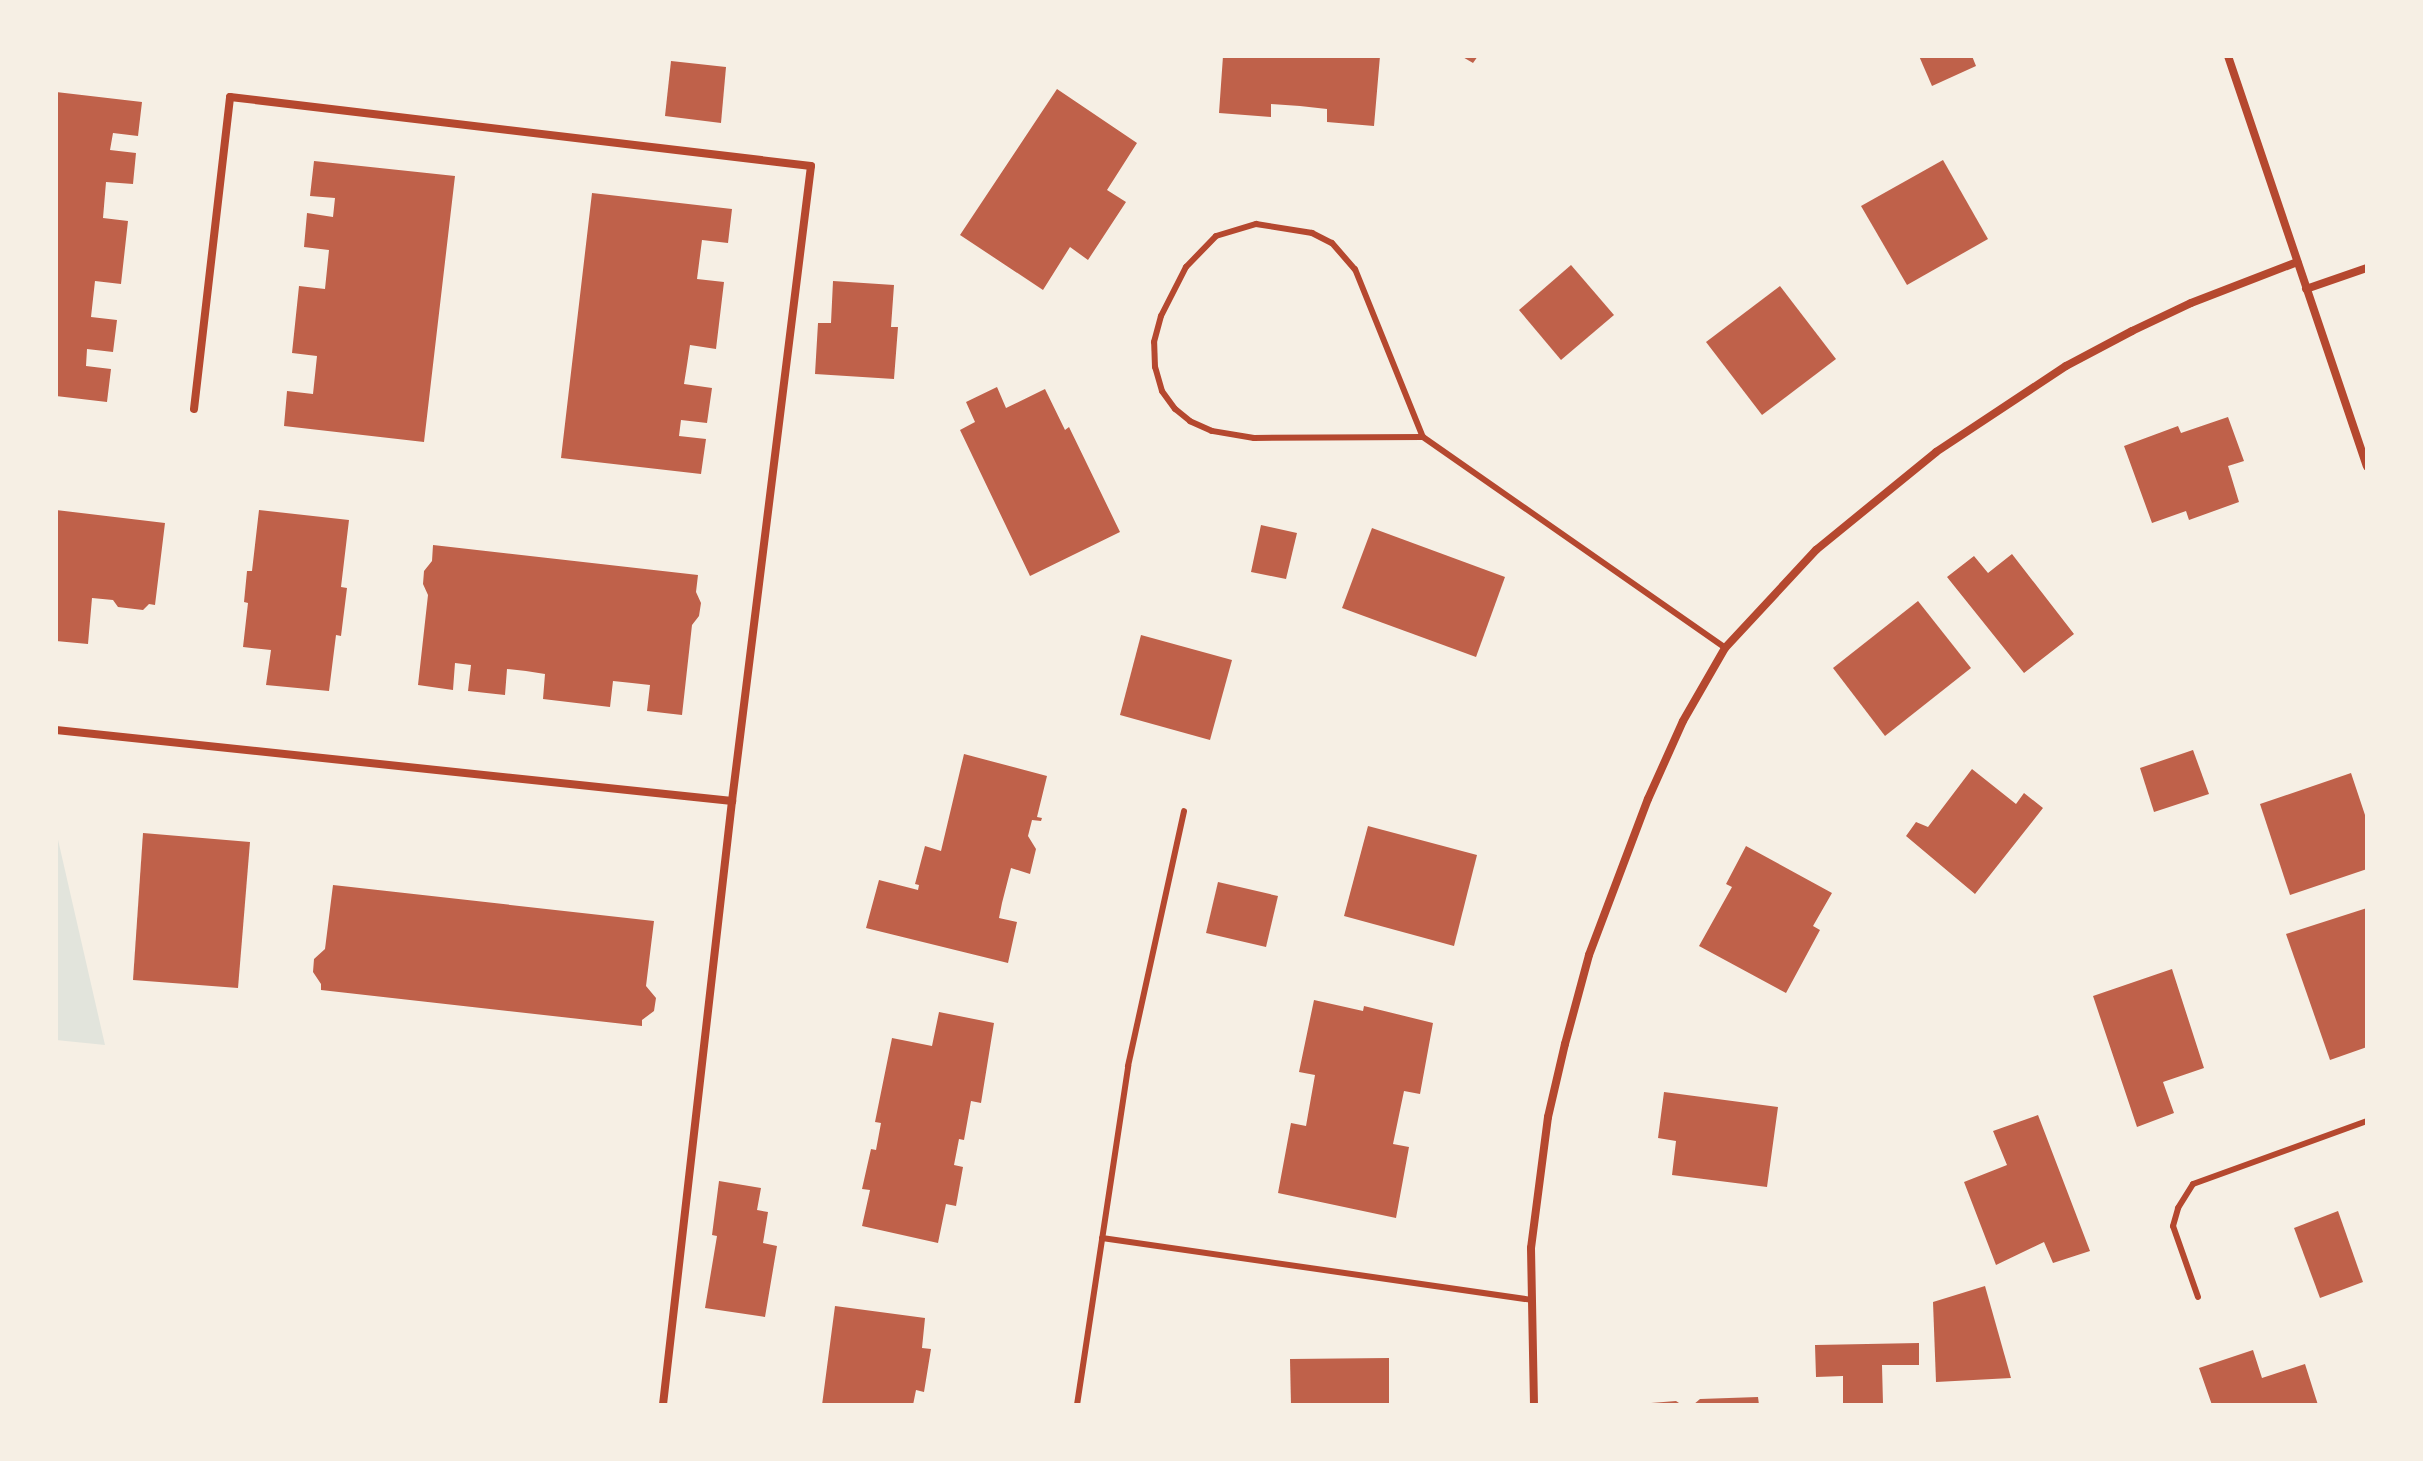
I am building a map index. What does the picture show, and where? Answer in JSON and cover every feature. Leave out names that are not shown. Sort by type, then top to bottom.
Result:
[{"type":"street","points":[[2228,56],[2367,466]]},
{"type":"street","points":[[194,409],[230,97],[811,166],[732,801],[663,1405]]},
{"type":"street","points":[[1534,1405],[1531,1248],[1548,1117],[1589,955],[1683,721],[1725,648],[1816,550],[1936,452],[2066,366],[2132,331],[2191,303],[2297,262]]},
{"type":"street","points":[[2306,289],[2367,268]]},
{"type":"street","points":[[56,730],[732,801]]},
{"type":"lane","points":[[1423,437],[1254,438],[1212,431],[1190,421],[1175,409],[1162,391],[1155,367],[1154,342],[1161,316],[1186,267],[1216,236],[1256,224],[1312,233],[1332,243],[1355,269],[1423,437],[1725,648]]},
{"type":"lane","points":[[1077,1405],[1128,1066],[1184,811]]},
{"type":"lane","points":[[2198,1297],[2173,1226],[2178,1208],[2193,1184],[2367,1121]]},
{"type":"lane","points":[[1102,1238],[1530,1300]]},
{"type":"shaded area","points":[[56,831],[105,1045],[56,1040]]},
{"type":"building","points":[[1223,56],[1380,56],[1374,126],[1327,122],[1327,109],[1300,106],[1271,104],[1271,117],[1219,113]]},
{"type":"building","points":[[1461,56],[1478,56],[1473,63]]},
{"type":"building","points":[[1919,56],[1972,56],[1976,66],[1932,86]]},
{"type":"building","points":[[671,61],[726,67],[721,123],[665,116]]},
{"type":"building","points":[[1057,89],[1137,143],[1107,190],[1126,202],[1088,260],[1070,247],[1043,290],[960,235]]},
{"type":"building","points":[[56,92],[142,102],[138,136],[113,133],[110,150],[136,153],[133,184],[106,182],[103,218],[128,221],[121,284],[95,281],[91,317],[117,320],[113,352],[87,349],[86,366],[111,369],[107,402],[56,396]]},
{"type":"building","points":[[1943,160],[1988,239],[1907,285],[1861,206]]},
{"type":"building","points":[[314,161],[455,176],[424,442],[284,426],[287,391],[313,394],[317,356],[292,353],[299,286],[325,289],[329,250],[304,247],[307,213],[333,217],[335,198],[310,196]]},
{"type":"building","points":[[592,193],[732,209],[728,243],[702,240],[697,279],[724,282],[716,349],[690,345],[684,384],[712,388],[707,423],[681,420],[679,436],[706,439],[701,474],[561,458]]},
{"type":"building","points":[[1571,265],[1614,315],[1561,360],[1519,310]]},
{"type":"building","points":[[833,281],[894,285],[891,327],[898,327],[894,379],[815,374],[818,323],[831,323]]},
{"type":"building","points":[[1780,286],[1836,359],[1762,415],[1706,342]]},
{"type":"building","points":[[997,387],[1006,408],[1045,389],[1065,430],[1069,427],[1120,532],[1030,576],[960,430],[975,422],[966,402]]},
{"type":"building","points":[[2228,417],[2244,461],[2228,466],[2239,502],[2189,520],[2186,511],[2152,523],[2124,446],[2178,426],[2181,433]]},
{"type":"building","points":[[56,510],[165,523],[155,605],[149,604],[143,610],[118,607],[113,600],[92,598],[88,644],[56,641]]},
{"type":"building","points":[[259,510],[349,520],[341,587],[347,588],[341,636],[336,635],[329,691],[266,685],[271,650],[243,647],[248,603],[244,602],[247,571],[252,571]]},
{"type":"building","points":[[1261,525],[1297,533],[1286,579],[1251,572]]},
{"type":"building","points":[[1372,528],[1505,577],[1476,657],[1342,608]]},
{"type":"building","points":[[433,545],[698,575],[696,592],[701,603],[699,616],[692,625],[682,715],[647,711],[650,685],[613,681],[610,707],[543,699],[545,674],[507,669],[505,695],[468,691],[471,665],[455,663],[453,690],[418,685],[428,595],[423,584],[424,571],[432,561]]},
{"type":"building","points":[[2012,554],[2074,634],[2024,673],[1947,577],[1974,556],[1988,573]]},
{"type":"building","points":[[1918,601],[1971,668],[1885,736],[1833,668]]},
{"type":"building","points":[[1141,635],[1232,660],[1210,740],[1120,715]]},
{"type":"building","points":[[2193,750],[2209,794],[2154,812],[2140,768]]},
{"type":"building","points":[[964,754],[1047,776],[1037,817],[1042,818],[1041,821],[1032,820],[1028,836],[1036,849],[1030,874],[1011,868],[1002,903],[999,918],[1017,922],[1008,963],[866,928],[879,880],[918,890],[919,885],[915,884],[925,846],[941,851]]},
{"type":"building","points":[[1972,769],[2016,804],[2024,793],[2043,808],[1975,894],[1906,836],[1916,822],[1928,827]]},
{"type":"building","points":[[2351,773],[2367,821],[2367,869],[2290,895],[2260,804]]},
{"type":"building","points":[[1368,826],[1477,855],[1454,946],[1344,916]]},
{"type":"building","points":[[143,833],[250,842],[238,988],[133,980]]},
{"type":"building","points":[[1746,846],[1832,893],[1813,926],[1820,930],[1786,993],[1699,946],[1732,887],[1726,884]]},
{"type":"building","points":[[1218,882],[1278,896],[1266,947],[1206,933]]},
{"type":"building","points":[[333,885],[654,921],[646,986],[656,998],[654,1011],[642,1020],[642,1026],[321,990],[321,984],[313,972],[314,959],[325,949]]},
{"type":"building","points":[[2367,908],[2367,1047],[2330,1060],[2286,934]]},
{"type":"building","points":[[2172,969],[2204,1068],[2163,1082],[2174,1113],[2137,1127],[2093,996]]},
{"type":"building","points":[[1314,1000],[1363,1011],[1364,1006],[1433,1023],[1420,1094],[1404,1091],[1393,1144],[1409,1147],[1396,1218],[1278,1193],[1291,1123],[1306,1126],[1315,1075],[1299,1072]]},
{"type":"building","points":[[939,1012],[994,1023],[981,1103],[971,1101],[964,1140],[959,1139],[954,1165],[963,1167],[956,1206],[946,1204],[938,1243],[862,1226],[870,1190],[862,1189],[871,1149],[876,1150],[881,1123],[875,1122],[892,1038],[932,1046]]},
{"type":"building","points":[[1664,1092],[1778,1107],[1767,1187],[1672,1175],[1676,1141],[1658,1138]]},
{"type":"building","points":[[2038,1115],[2090,1251],[2053,1263],[2044,1242],[1996,1265],[1964,1182],[2007,1165],[1993,1131]]},
{"type":"building","points":[[719,1181],[761,1188],[757,1210],[768,1212],[763,1243],[777,1246],[765,1317],[705,1308],[717,1236],[712,1235]]},
{"type":"building","points":[[2338,1211],[2363,1282],[2320,1298],[2294,1228]]},
{"type":"building","points":[[1985,1286],[2011,1378],[1936,1382],[1933,1302]]},
{"type":"building","points":[[835,1306],[925,1318],[922,1348],[931,1349],[924,1392],[916,1390],[913,1405],[822,1405]]},
{"type":"building","points":[[1919,1343],[1919,1365],[1882,1365],[1883,1404],[1843,1405],[1843,1376],[1816,1377],[1815,1345]]},
{"type":"building","points":[[2253,1350],[2262,1378],[2305,1364],[2318,1405],[2212,1405],[2199,1368]]},
{"type":"building","points":[[1389,1358],[1389,1405],[1291,1405],[1290,1359]]},
{"type":"building","points":[[1758,1397],[1759,1405],[1693,1405],[1700,1399]]},
{"type":"building","points":[[1676,1401],[1682,1405],[1651,1405],[1651,1403]]}]
